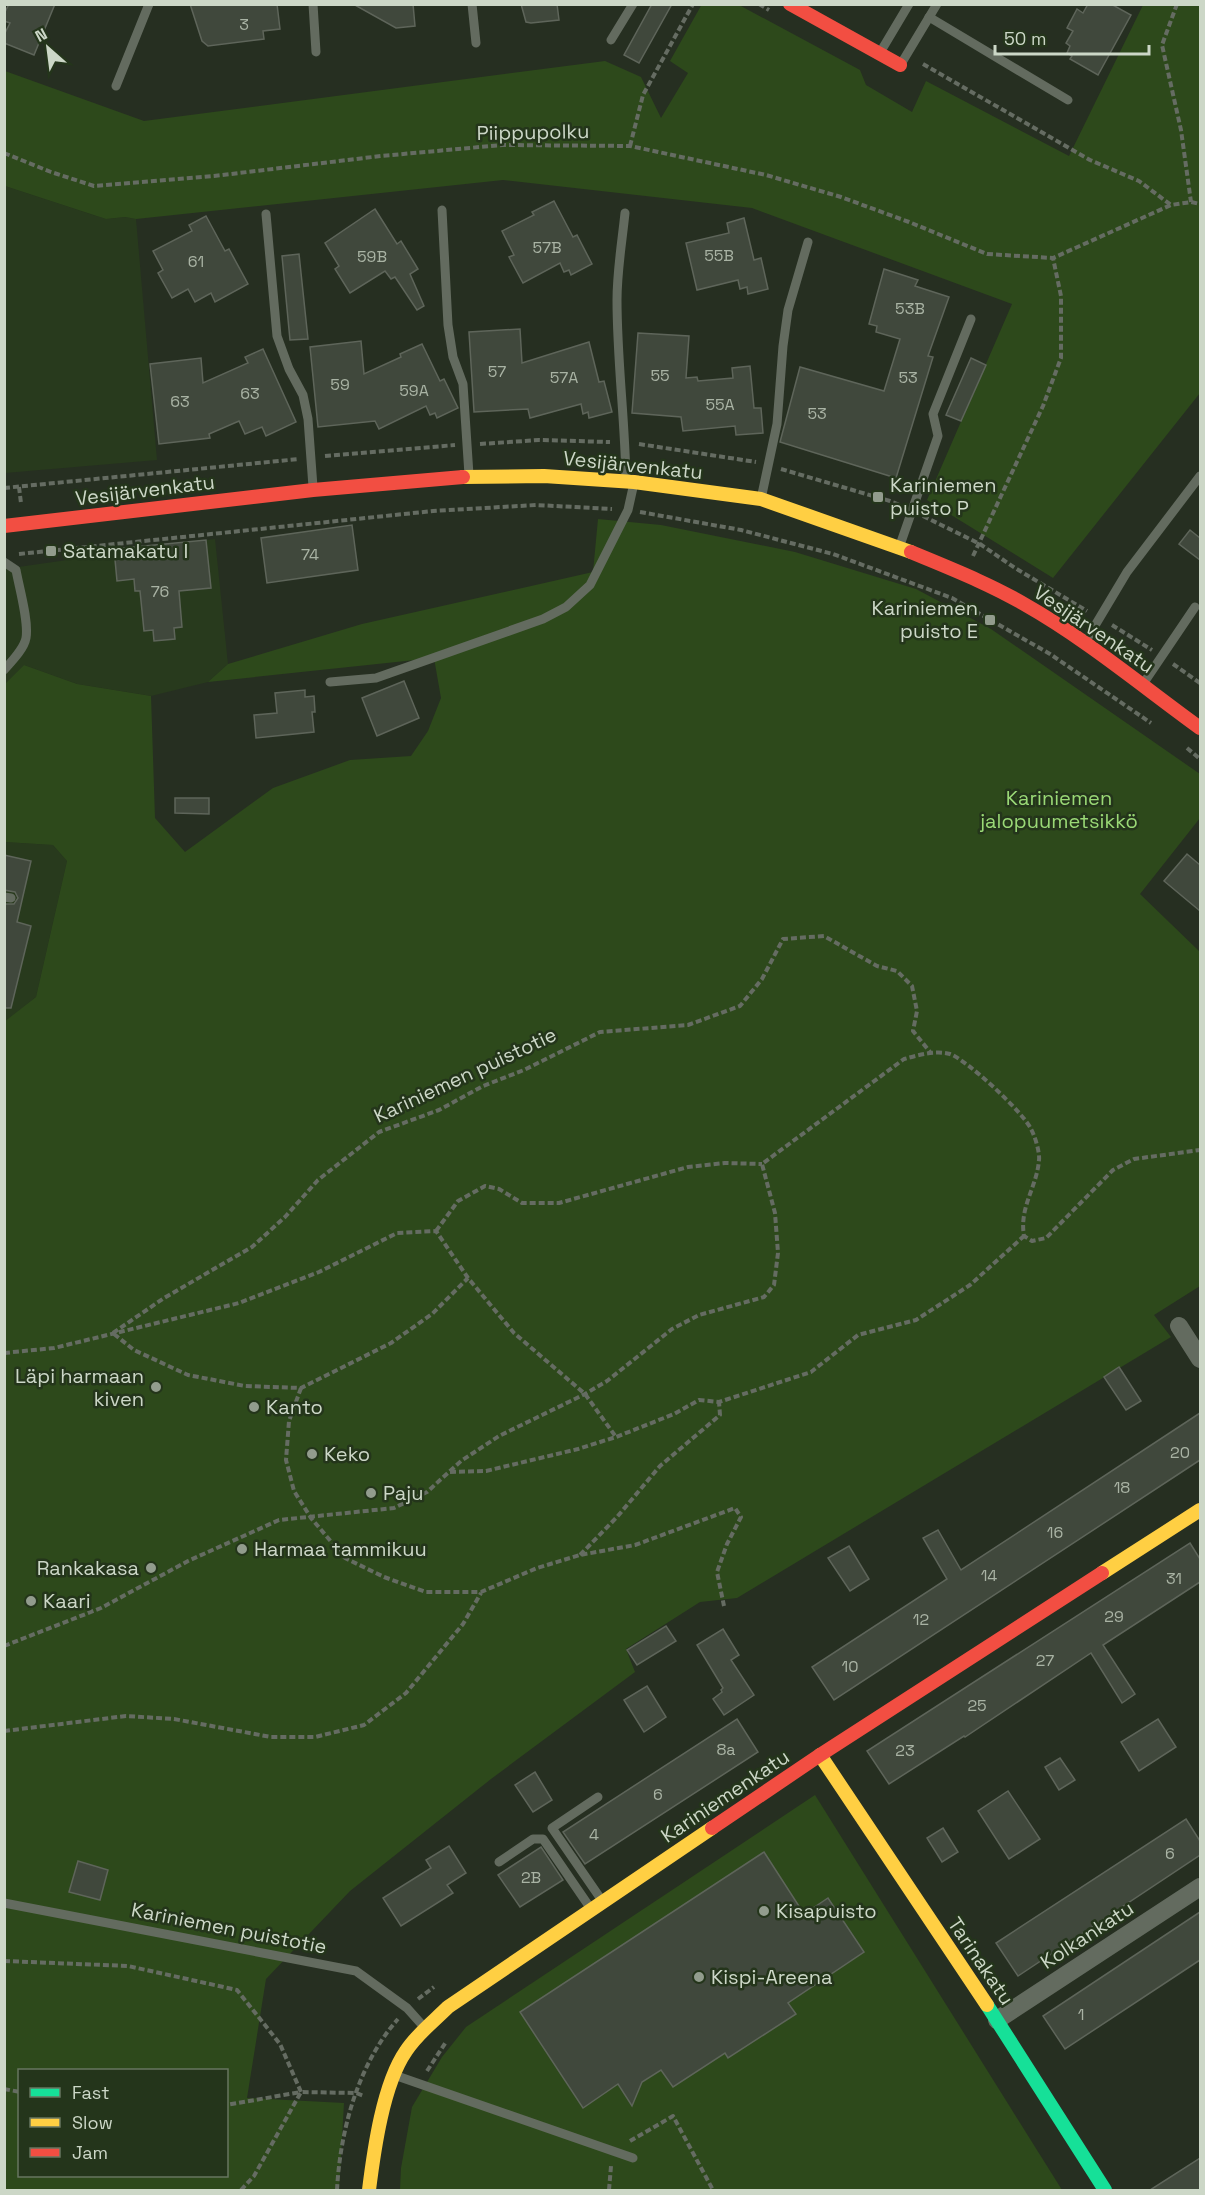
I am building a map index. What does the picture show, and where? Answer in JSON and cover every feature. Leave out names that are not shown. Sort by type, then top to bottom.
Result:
[{"type":"street","points":[[793,5],[900,65]]},
{"type":"street","name":"Vesijärvenkatu","points":[[4,526],[313,490],[470,476],[544,476],[630,482],[761,499],[899,547],[962,573],[1024,604],[1084,644],[1200,728]]},
{"type":"street","points":[[1179,1326],[1200,1359]]},
{"type":"street","name":"Kariniemenkatu","points":[[369,2190],[372,2164],[387,2101],[404,2053],[448,2007],[820,1755],[1200,1510]]},
{"type":"street","name":"Tarinakatu","points":[[820,1755],[997,2020],[1105,2190]]},
{"type":"street","name":"Kolkankatu","points":[[997,2020],[1200,1887]]},
{"type":"lane","points":[[116,86],[149,4]]},
{"type":"lane","points":[[313,4],[316,52]]},
{"type":"lane","points":[[472,4],[476,43]]},
{"type":"lane","points":[[611,40],[633,4]]},
{"type":"lane","points":[[880,54],[909,4]]},
{"type":"lane","points":[[900,65],[937,4]]},
{"type":"lane","points":[[929,17],[1068,100]]},
{"type":"lane","points":[[442,210],[448,325],[453,357],[463,384],[470,476]]},
{"type":"lane","points":[[330,682],[375,678],[543,619],[566,607],[590,585],[628,510],[630,482],[617,309],[625,213]]},
{"type":"lane","points":[[266,214],[277,336],[289,369],[303,395],[308,419],[313,490]]},
{"type":"lane","points":[[761,499],[777,424],[788,310],[808,242]]},
{"type":"lane","points":[[899,547],[938,436],[933,414],[971,319]]},
{"type":"lane","points":[[1084,644],[1127,572],[1200,476]]},
{"type":"lane","points":[[4,562],[16,570],[24,610],[26,638],[15,658],[4,670]]},
{"type":"lane","points":[[1142,686],[1195,607]]},
{"type":"lane","points":[[597,1905],[552,1828],[598,1797]]},
{"type":"lane","points":[[499,1862],[533,1839],[543,1839],[597,1905]]},
{"type":"lane","name":"Kariniemen puistotie","points":[[4,1903],[356,1971],[407,2008],[426,2029]]},
{"type":"lane","points":[[395,2075],[633,2158]]},
{"type":"path","points":[[630,147],[643,95],[693,4]]},
{"type":"path","points":[[1177,4],[1162,45],[1181,130],[1191,202]]},
{"type":"path","points":[[931,69],[1090,160],[1139,181],[1171,205]]},
{"type":"path","name":"Piippupolku","points":[[4,153],[94,186],[214,176],[381,156],[502,145],[630,147],[766,175],[798,184],[909,222],[987,254],[1053,258]]},
{"type":"path","points":[[952,598],[962,573],[980,544],[1038,417],[1061,358],[1060,296],[1053,258],[1171,205],[1191,202],[1200,204]]},
{"type":"path","points":[[16,554],[433,511],[536,505],[628,510],[741,530],[833,554],[952,598],[1050,654],[1154,726]]},
{"type":"path","points":[[1183,745],[1200,759]]},
{"type":"path","name":"Kariniemen puistotie","points":[[113,1334],[164,1298],[252,1247],[285,1217],[318,1179],[379,1132],[439,1110],[483,1086],[524,1070],[600,1032],[688,1025],[740,1006],[762,980],[783,939],[824,936],[877,966],[897,972],[912,986],[917,1011],[913,1031],[930,1053]]},
{"type":"path","points":[[616,1437],[585,1394],[514,1333],[468,1278],[436,1231],[458,1201],[485,1186],[499,1189],[522,1203],[559,1203],[688,1167],[725,1162],[762,1164],[904,1059],[930,1053],[950,1054],[971,1066],[1005,1098],[1031,1128],[1040,1159],[1022,1223],[1024,1236],[1032,1241],[1046,1238],[1113,1170],[1134,1159],[1200,1150]]},
{"type":"path","points":[[4,1646],[101,1608],[188,1561],[279,1520],[394,1508],[426,1492],[461,1461],[499,1436],[607,1381],[672,1329],[699,1315],[764,1297],[774,1285],[778,1253],[775,1213],[762,1164]]},
{"type":"path","name":"Kariniemen puistotie","points":[[4,1353],[54,1348],[239,1304],[319,1272],[397,1233],[436,1231]]},
{"type":"path","points":[[449,1472],[486,1471],[549,1457],[616,1437],[674,1414],[699,1400],[719,1402],[811,1372],[858,1335],[916,1320],[970,1286],[1024,1236]]},
{"type":"path","points":[[113,1334],[134,1350],[188,1375],[245,1386],[301,1388],[391,1343],[432,1314],[468,1278]]},
{"type":"path","points":[[301,1388],[289,1421],[286,1460],[294,1491],[311,1518],[345,1558],[384,1577],[426,1592],[481,1592],[537,1568],[580,1555],[635,1545],[735,1508],[741,1517],[727,1544],[717,1572],[724,1606]]},
{"type":"path","points":[[580,1555],[617,1517],[660,1466],[720,1415],[719,1402]]},
{"type":"path","points":[[4,1731],[126,1716],[174,1719],[271,1737],[315,1737],[364,1725],[406,1694],[463,1624],[481,1592]]},
{"type":"path","points":[[4,1961],[128,1966],[237,1989],[280,2044],[301,2092]]},
{"type":"path","points":[[241,2190],[254,2176],[301,2092]]},
{"type":"path","points":[[228,2105],[301,2092],[356,2093],[387,2101]]},
{"type":"path","points":[[609,2190],[612,2151],[673,2116],[713,2190]]},
{"type":"shaded area","points":[[5,186],[106,219],[125,217],[136,219],[157,460],[5,473]]},
{"type":"shaded area","points":[[215,539],[228,664],[208,682],[151,696],[77,684],[24,665],[5,685],[4,569]]},
{"type":"shaded area","points":[[5,842],[53,845],[67,861],[36,997],[5,1022]]},
{"type":"green space","points":[[702,4],[739,5],[860,70],[866,85],[912,112],[926,81],[1069,156],[1143,5],[1200,5],[1200,393],[1053,578],[927,500],[1012,304],[752,208],[503,180],[136,219],[125,217],[106,219],[5,186],[5,71],[144,121],[605,61],[641,77],[661,118],[688,73],[670,61]]},
{"type":"green space","name":"Kariniemen jalopuumetsikkö","points":[[598,519],[661,525],[795,552],[916,589],[991,629],[1200,774],[1200,818],[1140,894],[1200,952],[1200,1286],[1154,1315],[1171,1337],[737,1598],[700,1602],[626,1649],[635,1672],[491,1779],[350,1891],[266,1979],[247,2098],[344,2103],[339,2190],[5,2190],[4,1022],[36,997],[67,861],[53,845],[5,842],[4,685],[24,665],[77,684],[151,696],[155,818],[185,852],[273,788],[350,760],[411,756],[428,731],[441,698],[434,658],[208,682],[228,664],[362,624],[593,572]]},
{"type":"green space","name":"Kisapuisto","points":[[815,1795],[1062,2190],[400,2190],[401,2168],[412,2107],[442,2057],[466,2027]]},
{"type":"building","points":[[9,4],[55,4],[34,55],[4,43],[4,35],[10,23],[4,21],[4,14]]},
{"type":"building","points":[[190,4],[277,4],[280,29],[263,31],[264,39],[208,46],[202,41]]},
{"type":"building","points":[[353,4],[413,4],[415,26],[396,28]]},
{"type":"building","points":[[521,4],[557,4],[559,20],[526,22]]},
{"type":"building","points":[[652,4],[672,4],[639,63],[624,55]]},
{"type":"building","points":[[1088,4],[1111,4],[1131,15],[1098,75],[1070,59],[1072,56],[1067,53],[1070,46],[1066,43],[1073,31],[1067,28],[1077,9],[1083,13]]},
{"type":"building","points":[[554,201],[573,237],[577,235],[592,264],[571,275],[569,270],[564,272],[560,263],[523,283],[509,257],[514,255],[502,231],[534,215],[532,212]]},
{"type":"building","points":[[375,209],[397,244],[401,241],[418,269],[410,274],[424,306],[417,310],[395,277],[391,279],[385,271],[350,293],[335,269],[339,266],[325,243]]},
{"type":"building","points":[[206,216],[225,251],[229,249],[248,284],[215,302],[211,293],[195,302],[188,289],[172,298],[158,273],[163,270],[153,251],[192,231],[189,225]]},
{"type":"building","points":[[744,218],[754,260],[761,258],[768,289],[748,294],[747,287],[740,289],[738,280],[697,290],[686,243],[729,233],[727,223]]},
{"type":"building","points":[[299,254],[308,339],[290,340],[282,256]]},
{"type":"building","points":[[884,269],[918,280],[915,286],[949,297],[928,356],[933,357],[896,478],[780,442],[800,367],[884,391],[900,339],[876,332],[877,326],[869,324]]},
{"type":"building","points":[[520,329],[522,363],[589,342],[599,382],[604,381],[612,412],[589,418],[588,412],[583,414],[581,404],[530,418],[528,409],[474,412],[469,332]]},
{"type":"building","points":[[638,333],[689,336],[686,378],[697,377],[698,381],[733,378],[732,368],[750,366],[754,408],[761,408],[763,433],[736,435],[735,426],[683,431],[681,417],[632,413]]},
{"type":"building","points":[[361,341],[364,374],[401,357],[400,354],[422,344],[440,381],[444,379],[458,408],[437,418],[435,413],[430,415],[426,406],[379,429],[375,421],[318,427],[310,347]]},
{"type":"building","points":[[263,349],[296,422],[266,436],[262,427],[245,434],[239,421],[209,434],[210,438],[159,444],[150,364],[201,358],[203,383],[248,363],[245,357]]},
{"type":"building","points":[[971,358],[986,365],[961,421],[946,415]]},
{"type":"building","points":[[352,525],[358,570],[267,583],[261,538]]},
{"type":"building","points":[[1190,530],[1200,538],[1200,560],[1179,544]]},
{"type":"building","points":[[206,540],[211,588],[179,591],[182,627],[174,628],[175,639],[154,641],[153,630],[144,631],[140,591],[135,591],[134,579],[117,581],[114,549]]},
{"type":"building","points":[[404,681],[419,718],[377,736],[362,698]]},
{"type":"building","points":[[305,690],[305,697],[314,696],[315,712],[312,712],[314,732],[256,738],[254,715],[277,713],[275,693]]},
{"type":"building","points":[[175,798],[209,798],[209,814],[175,813]]},
{"type":"building","points":[[1187,854],[1200,865],[1200,911],[1164,881]]},
{"type":"building","points":[[4,855],[31,861],[17,922],[31,926],[11,1008],[4,1008],[4,904],[14,904],[18,898],[15,892],[4,890]]},
{"type":"building","points":[[1119,1367],[1141,1401],[1126,1410],[1104,1377]]},
{"type":"building","points":[[1200,1413],[1200,1460],[834,1700],[812,1667],[947,1579],[923,1538],[938,1530],[961,1570]]},
{"type":"building","points":[[1190,1543],[1200,1559],[1200,1582],[1103,1645],[1135,1694],[1122,1703],[1091,1653],[965,1737],[889,1784],[867,1751]]},
{"type":"building","points":[[849,1546],[869,1579],[850,1591],[828,1558]]},
{"type":"building","points":[[666,1626],[676,1641],[637,1665],[627,1650]]},
{"type":"building","points":[[723,1629],[739,1655],[731,1660],[754,1695],[724,1715],[713,1699],[722,1692],[723,1688],[697,1645]]},
{"type":"building","points":[[647,1686],[666,1717],[644,1732],[624,1700]]},
{"type":"building","points":[[737,1719],[758,1752],[585,1864],[563,1832]]},
{"type":"building","points":[[1158,1719],[1176,1747],[1139,1771],[1121,1742]]},
{"type":"building","points":[[1060,1758],[1075,1780],[1059,1790],[1045,1767]]},
{"type":"building","points":[[535,1772],[552,1800],[533,1812],[515,1785]]},
{"type":"building","points":[[1008,1791],[1040,1839],[1009,1859],[978,1811]]},
{"type":"building","points":[[1186,1819],[1200,1841],[1200,1855],[1018,1976],[996,1943]]},
{"type":"building","points":[[943,1828],[958,1852],[942,1862],[927,1838]]},
{"type":"building","points":[[449,1846],[466,1873],[447,1885],[453,1893],[401,1926],[383,1898],[431,1868],[426,1860]]},
{"type":"building","points":[[541,1847],[563,1880],[520,1907],[498,1875]]},
{"type":"building","name":"Kispi-Areena","points":[[764,1852],[804,1914],[828,1898],[864,1952],[788,2003],[796,2014],[728,2058],[725,2053],[673,2087],[661,2070],[642,2082],[632,2106],[618,2084],[583,2108],[520,2012]]},
{"type":"building","points":[[78,1861],[108,1870],[100,1900],[69,1892]]},
{"type":"building","points":[[1200,1912],[1200,1960],[1065,2049],[1043,2016]]},
{"type":"building","points":[[1200,2158],[1200,2190],[1150,2190]]},
{"type":"traffic: fast","points":[[987,2005],[1105,2190]]},
{"type":"traffic: slow","points":[[463,477],[544,476],[634,482],[761,499],[911,552]]},
{"type":"traffic: slow","points":[[1102,1573],[1200,1510]]},
{"type":"traffic: slow","points":[[820,1755],[987,2005]]},
{"type":"traffic: slow","points":[[369,2190],[381,2118],[391,2081],[406,2051],[420,2033],[448,2007],[712,1828]]},
{"type":"traffic: jam","points":[[790,4],[900,65]]},
{"type":"traffic: jam","points":[[4,526],[313,490],[463,477]]},
{"type":"traffic: jam","points":[[911,552],[996,589],[1047,618],[1092,648],[1200,728]]},
{"type":"traffic: jam","points":[[712,1828],[820,1755],[1102,1573]]},
{"type":"place","name":"Kariniemen puisto P","points":[[878,497]]},
{"type":"place","name":"Satamakatu I","points":[[51,551]]},
{"type":"place","name":"Kariniemen puisto E","points":[[990,620]]},
{"type":"place","name":"Läpi harmaan kiven","points":[[156,1387]]},
{"type":"place","name":"Kanto","points":[[254,1407]]},
{"type":"place","name":"Keko","points":[[312,1454]]},
{"type":"place","name":"Paju","points":[[371,1493]]},
{"type":"place","name":"Harmaa tammikuu","points":[[242,1549]]},
{"type":"place","name":"Rankakasa","points":[[151,1568]]},
{"type":"place","name":"Kaari","points":[[31,1601]]},
{"type":"place","name":"Kisapuisto","points":[[764,1911]]},
{"type":"place","name":"Kispi-Areena","points":[[699,1977]]}]
